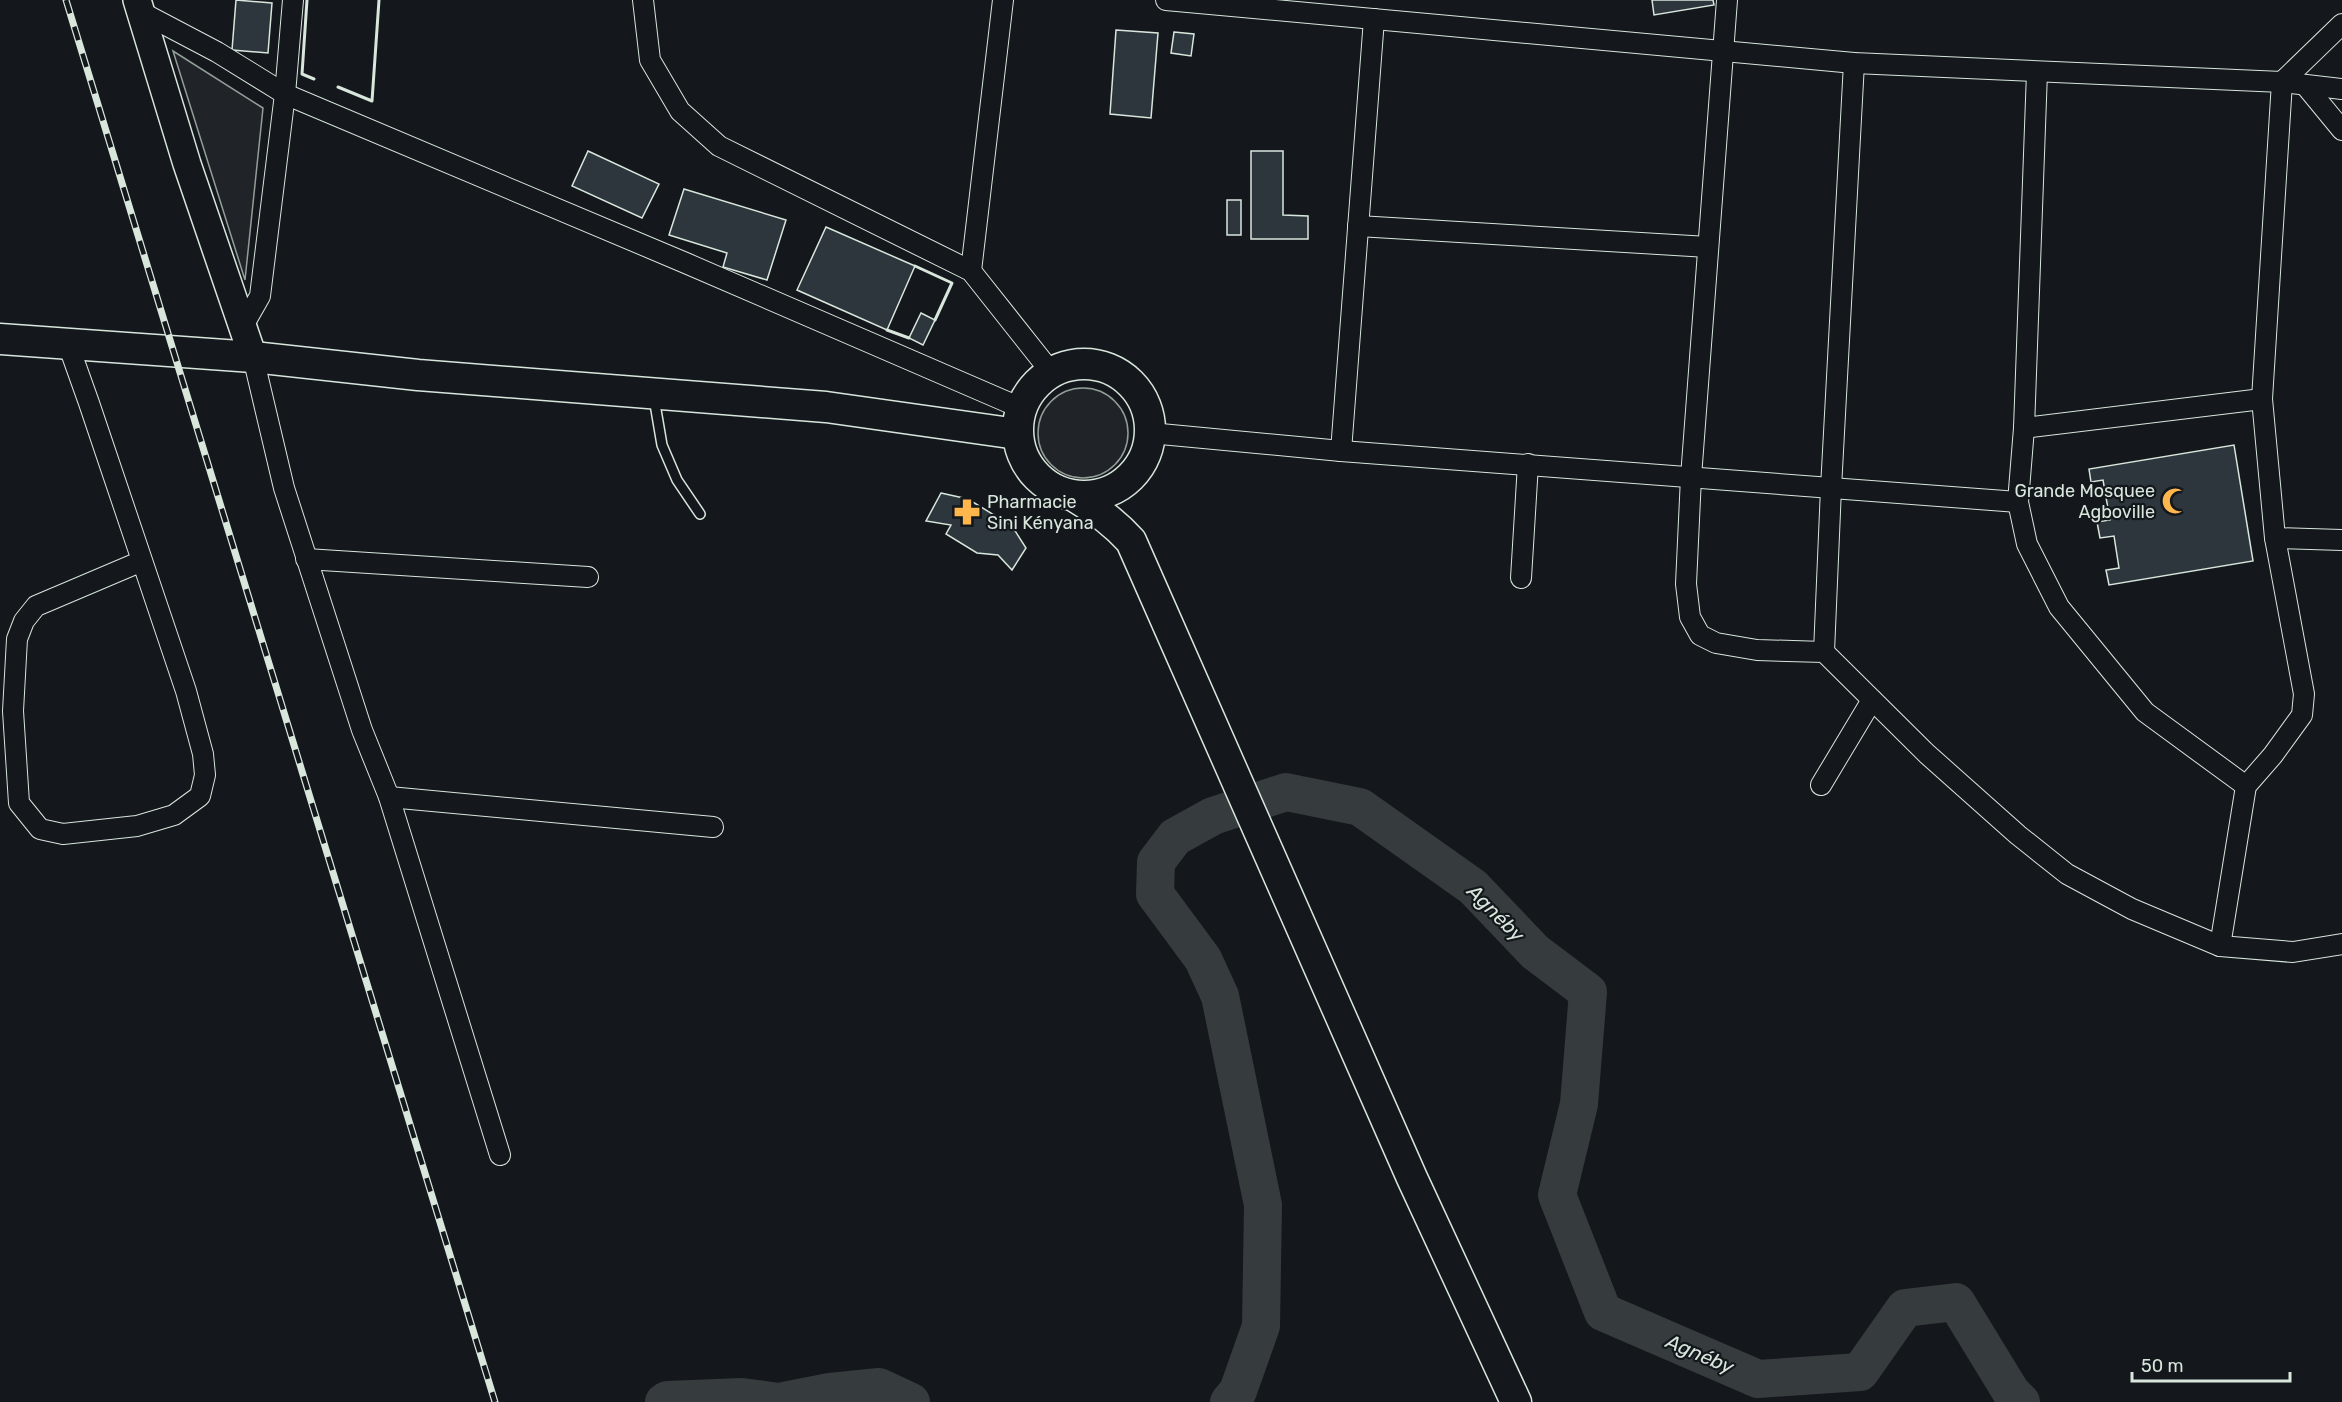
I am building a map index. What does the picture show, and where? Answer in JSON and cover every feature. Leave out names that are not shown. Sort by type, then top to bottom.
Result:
[{"type":"main road","points":[[139,6],[187,164],[253,357]]},
{"type":"main road","points":[[0,339],[253,357],[418,375],[653,394],[1019,421]]},
{"type":"main road","points":[[1131,541],[1131,499],[1150,434],[1148,413],[1140,395],[1127,380],[1110,370],[1090,364],[1070,365],[1051,372],[1028,394],[1019,421],[1022,456],[1035,475],[1053,489],[1074,496],[1107,517],[1131,541],[1412,1178],[1516,1402]]},
{"type":"main road","points":[[1074,496],[1092,496],[1110,491],[1125,482],[1138,469]]},
{"type":"street","points":[[243,326],[260,296],[285,94],[293,0]]},
{"type":"street","points":[[643,0],[650,60],[680,111],[719,146],[971,271],[1051,372]]},
{"type":"street","points":[[971,271],[1003,0]]},
{"type":"street","points":[[1166,0],[1854,63],[2282,82],[2342,89]]},
{"type":"street","points":[[1727,0],[1691,477],[1686,584],[1690,617],[1700,635],[1716,643],[1757,650],[1824,652],[1927,754],[2018,835],[2067,874],[2132,909],[2220,946],[2293,952],[2342,944]]},
{"type":"street","points":[[139,6],[285,94],[699,269],[1019,421]]},
{"type":"street","points":[[1341,451],[1374,19]]},
{"type":"street","points":[[2220,946],[2246,786],[2273,755],[2302,715],[2304,694],[2275,538],[2262,399],[2282,82],[2342,24]]},
{"type":"street","points":[[1824,652],[1854,63]]},
{"type":"street","points":[[2037,72],[2024,428],[2018,502],[2027,544],[2059,607],[2145,712],[2246,786]]},
{"type":"street","points":[[2305,86],[2342,130]]},
{"type":"street","points":[[1358,226],[1708,247]]},
{"type":"street","points":[[68,344],[142,561],[186,691],[203,754],[205,775],[200,796],[174,815],[137,826],[63,834],[40,829],[19,803],[13,711],[17,639],[24,621],[36,606],[142,561]]},
{"type":"street","points":[[253,357],[284,488],[362,730],[388,796],[500,1155]]},
{"type":"street","points":[[2024,428],[2262,399]]},
{"type":"street","points":[[1150,434],[1341,451],[2018,502]]},
{"type":"street","points":[[1521,578],[1528,464]]},
{"type":"street","points":[[2275,538],[2342,540]]},
{"type":"street","points":[[306,559],[588,577]]},
{"type":"street","points":[[1821,785],[1872,700]]},
{"type":"street","points":[[388,796],[713,827]]},
{"type":"lane","points":[[653,394],[662,445],[677,480],[700,514]]},
{"type":"shaded area","points":[[173,51],[263,108],[245,280]]},
{"type":"shaded area","points":[[1083,388],[1100,391],[1115,401],[1125,416],[1128,433],[1125,450],[1115,465],[1100,475],[1083,478],[1066,475],[1051,465],[1041,450],[1038,433],[1041,416],[1051,401],[1066,391]]},
{"type":"building","points":[[236,0],[272,3],[268,53],[232,50]]},
{"type":"building","points":[[1652,0],[1713,0],[1714,5],[1654,15]]},
{"type":"building","points":[[1116,30],[1158,33],[1151,118],[1110,114]]},
{"type":"building","points":[[1174,32],[1194,34],[1191,56],[1171,53]]},
{"type":"building","points":[[588,151],[659,184],[642,218],[572,186]]},
{"type":"building","points":[[1251,151],[1283,151],[1283,215],[1308,216],[1308,239],[1251,239]]},
{"type":"building","points":[[684,189],[786,220],[767,280],[723,267],[727,253],[669,235]]},
{"type":"building","points":[[1227,200],[1241,200],[1241,235],[1227,235]]},
{"type":"building","points":[[826,227],[915,266],[887,330],[797,290]]},
{"type":"building","points":[[921,313],[935,320],[923,345],[909,338]]},
{"type":"building","name":"Grande Mosquee Agboville","points":[[2234,445],[2253,561],[2109,585],[2106,570],[2119,568],[2114,536],[2100,538],[2097,522],[2110,520],[2103,480],[2091,482],[2089,469]]},
{"type":"building","points":[[941,493],[968,499],[1012,526],[1026,548],[1012,570],[998,555],[977,553],[946,534],[951,525],[926,521]]},
{"type":"waterway","name":"Agnéby","points":[[1229,1402],[1238,1391],[1261,1326],[1263,1205],[1220,996],[1203,959],[1155,894],[1156,862],[1175,837],[1213,816],[1286,792],[1360,807],[1473,887],[1535,952],[1588,992],[1579,1104],[1557,1195],[1603,1312],[1758,1379],[1860,1372],[1905,1308],[1956,1302],[2011,1392],[2021,1402]]},
{"type":"waterway","name":"Agnéby","points":[[664,1402],[667,1400],[742,1397],[779,1402],[830,1392],[879,1387],[911,1402]]},
{"type":"railway","points":[[66,0],[495,1402]]},
{"type":"wall","points":[[307,0],[302,74],[314,79]]},
{"type":"wall","points":[[338,87],[372,101],[379,0]]},
{"type":"wall","points":[[915,266],[952,283],[935,320]]},
{"type":"wall","points":[[887,330],[909,338]]},
{"type":"place","name":"Grande Mosquee Agboville","points":[[2175,501]]},
{"type":"place","name":"Pharmacie Sini Kényana","points":[[967,512]]}]
